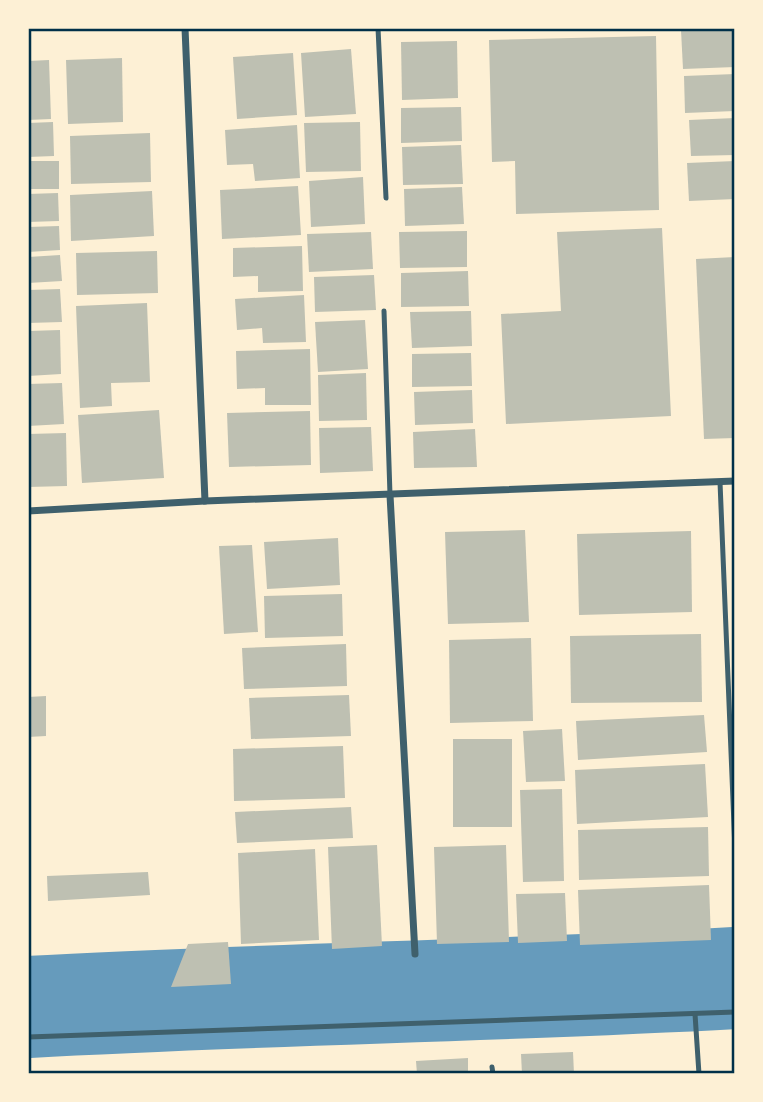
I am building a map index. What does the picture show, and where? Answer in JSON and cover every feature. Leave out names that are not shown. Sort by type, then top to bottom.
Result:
[{"type":"street","points":[[185,28],[205,501]]},
{"type":"street","points":[[28,511],[205,501],[735,481]]},
{"type":"street","points":[[390,495],[415,954]]},
{"type":"lane","points":[[378,28],[386,198]]},
{"type":"lane","points":[[384,312],[390,495]]},
{"type":"lane","points":[[720,482],[735,850]]},
{"type":"lane","points":[[28,1037],[735,1012]]},
{"type":"lane","points":[[695,1014],[699,1074]]},
{"type":"building","points":[[735,28],[735,67],[683,69],[681,30]]},
{"type":"building","points":[[656,36],[659,210],[516,214],[515,161],[492,162],[489,40]]},
{"type":"building","points":[[457,41],[458,98],[402,100],[401,42]]},
{"type":"building","points":[[351,49],[356,114],[305,117],[301,53]]},
{"type":"building","points":[[293,53],[297,115],[237,119],[233,57]]},
{"type":"building","points":[[122,58],[123,122],[68,124],[66,60]]},
{"type":"building","points":[[49,60],[51,119],[28,120],[28,61]]},
{"type":"building","points":[[735,74],[735,111],[685,113],[684,76]]},
{"type":"building","points":[[461,107],[462,141],[401,143],[401,108]]},
{"type":"building","points":[[735,118],[735,155],[691,156],[689,120]]},
{"type":"building","points":[[53,122],[54,156],[28,157],[28,123]]},
{"type":"building","points":[[360,122],[361,171],[306,172],[304,123]]},
{"type":"building","points":[[297,125],[300,178],[255,181],[253,164],[227,165],[225,130]]},
{"type":"building","points":[[150,133],[151,182],[71,184],[70,136]]},
{"type":"building","points":[[461,145],[463,184],[403,185],[402,147]]},
{"type":"building","points":[[28,161],[59,161],[59,189],[28,189]]},
{"type":"building","points":[[735,161],[735,199],[689,201],[687,163]]},
{"type":"building","points":[[363,177],[365,224],[311,227],[309,181]]},
{"type":"building","points":[[298,186],[301,235],[222,239],[220,190]]},
{"type":"building","points":[[462,187],[464,224],[405,226],[404,189]]},
{"type":"building","points":[[152,191],[154,236],[71,241],[70,195]]},
{"type":"building","points":[[58,193],[59,221],[28,222],[28,194]]},
{"type":"building","points":[[59,226],[60,250],[28,252],[28,227]]},
{"type":"building","points":[[662,228],[671,416],[506,424],[501,314],[561,311],[557,232]]},
{"type":"building","points":[[467,231],[467,267],[400,268],[399,232]]},
{"type":"building","points":[[371,232],[373,269],[309,272],[307,234]]},
{"type":"building","points":[[302,246],[303,291],[258,292],[258,276],[233,277],[233,248]]},
{"type":"building","points":[[157,251],[158,293],[77,295],[76,253]]},
{"type":"building","points":[[60,255],[62,281],[28,283],[28,257]]},
{"type":"building","points":[[735,257],[735,438],[704,439],[696,259]]},
{"type":"building","points":[[468,271],[469,306],[401,307],[401,273]]},
{"type":"building","points":[[374,275],[376,310],[315,312],[314,277]]},
{"type":"building","points":[[60,289],[62,322],[28,323],[28,290]]},
{"type":"building","points":[[304,295],[306,342],[263,343],[262,328],[237,330],[235,299]]},
{"type":"building","points":[[147,303],[150,382],[111,383],[112,406],[80,408],[76,306]]},
{"type":"building","points":[[471,311],[472,346],[412,348],[410,312]]},
{"type":"building","points":[[365,320],[368,369],[318,372],[315,322]]},
{"type":"building","points":[[60,330],[61,374],[28,376],[28,331]]},
{"type":"building","points":[[310,349],[311,405],[265,405],[265,388],[237,389],[236,351]]},
{"type":"building","points":[[471,353],[472,386],[412,387],[412,354]]},
{"type":"building","points":[[366,373],[367,420],[319,421],[318,375]]},
{"type":"building","points":[[62,383],[64,424],[28,426],[28,384]]},
{"type":"building","points":[[472,390],[473,423],[415,425],[414,392]]},
{"type":"building","points":[[159,410],[164,478],[82,483],[78,415]]},
{"type":"building","points":[[310,411],[311,465],[229,467],[227,413]]},
{"type":"building","points":[[371,427],[373,471],[320,473],[319,428]]},
{"type":"building","points":[[475,429],[477,467],[414,468],[413,432]]},
{"type":"building","points":[[66,433],[67,486],[28,487],[28,434]]},
{"type":"building","points":[[525,530],[529,622],[448,624],[445,532]]},
{"type":"building","points":[[691,531],[692,612],[579,615],[577,534]]},
{"type":"building","points":[[338,538],[340,585],[267,589],[264,542]]},
{"type":"building","points":[[252,545],[258,632],[224,634],[219,546]]},
{"type":"building","points":[[342,594],[343,636],[265,638],[264,596]]},
{"type":"building","points":[[701,634],[702,702],[571,703],[570,636]]},
{"type":"building","points":[[531,638],[533,721],[450,723],[449,640]]},
{"type":"building","points":[[346,644],[347,686],[244,689],[242,648]]},
{"type":"building","points":[[349,695],[351,736],[251,739],[249,698]]},
{"type":"building","points":[[46,696],[46,736],[28,737],[28,697]]},
{"type":"building","points":[[704,715],[707,752],[578,760],[576,721]]},
{"type":"building","points":[[562,729],[565,781],[526,782],[523,731]]},
{"type":"building","points":[[453,739],[512,739],[512,827],[453,827]]},
{"type":"building","points":[[343,746],[345,798],[234,801],[233,749]]},
{"type":"building","points":[[705,764],[708,817],[577,824],[575,770]]},
{"type":"building","points":[[562,789],[564,881],[523,882],[520,790]]},
{"type":"building","points":[[351,807],[353,838],[237,843],[235,812]]},
{"type":"building","points":[[708,827],[709,876],[579,880],[578,830]]},
{"type":"building","points":[[377,845],[382,946],[332,949],[328,847]]},
{"type":"building","points":[[506,845],[509,942],[437,944],[434,847]]},
{"type":"building","points":[[315,849],[319,940],[241,944],[238,853]]},
{"type":"building","points":[[148,872],[150,895],[48,901],[47,876]]},
{"type":"building","points":[[709,885],[711,940],[580,945],[578,890]]},
{"type":"building","points":[[565,893],[567,941],[518,943],[516,894]]},
{"type":"building","points":[[228,942],[231,984],[171,987],[188,944]]},
{"type":"building","points":[[573,1052],[574,1074],[522,1074],[521,1054]]},
{"type":"building","points":[[468,1058],[468,1074],[417,1074],[416,1061]]},
{"type":"waterway","points":[[28,1007],[735,978]]}]
